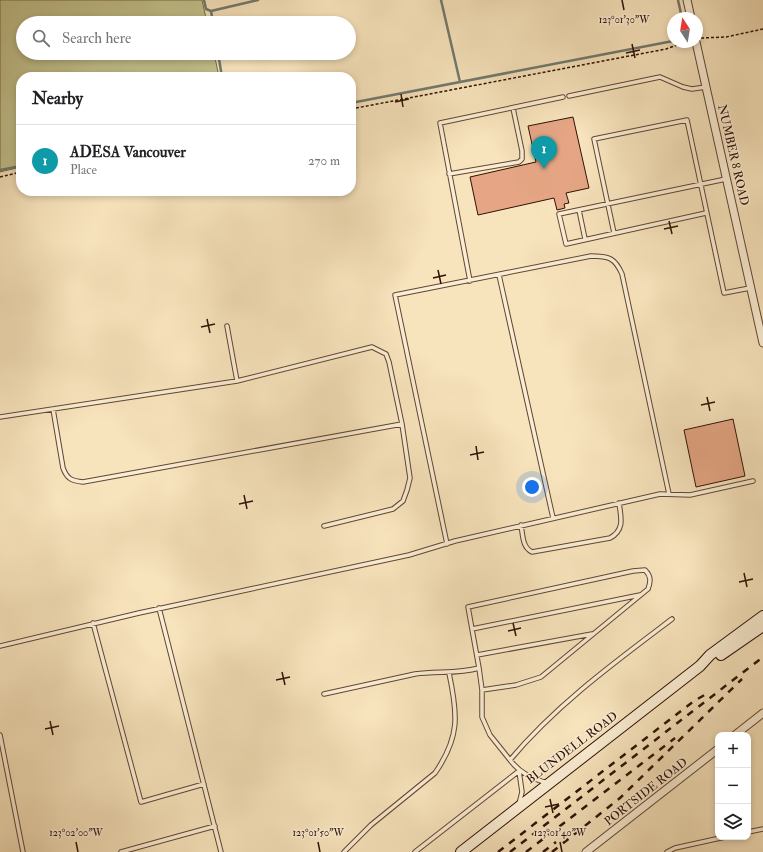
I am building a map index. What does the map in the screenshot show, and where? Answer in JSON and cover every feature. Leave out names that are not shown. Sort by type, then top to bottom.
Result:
[{"type":"main road","name":"BLUNDELL ROAD","points":[[461,852],[518,806],[700,666],[710,655],[763,616]]},
{"type":"main road","name":"BLUNDELL ROAD","points":[[700,666],[713,660],[763,626]]},
{"type":"street","points":[[687,0],[690,12]]},
{"type":"street","name":"NUMBER 8 ROAD","points":[[697,48],[728,179],[763,343]]},
{"type":"street","points":[[739,732],[763,713]]},
{"type":"street","name":"PORTSIDE ROAD","points":[[586,852],[715,751]]},
{"type":"lane","points":[[570,96],[660,77],[683,87],[692,89],[706,88]]},
{"type":"lane","points":[[470,281],[440,123],[563,97]]},
{"type":"lane","points":[[449,174],[519,162],[522,159],[522,151],[513,108]]},
{"type":"lane","points":[[614,233],[594,139],[687,120],[724,293],[751,288]]},
{"type":"lane","points":[[706,213],[566,244],[559,214],[728,179]]},
{"type":"lane","points":[[579,210],[585,240]]},
{"type":"lane","points":[[447,544],[396,295],[591,256],[609,258],[618,263],[622,274],[669,494]]},
{"type":"lane","points":[[499,275],[553,518]]},
{"type":"lane","points":[[227,326],[237,381]]},
{"type":"lane","points":[[0,417],[237,381],[372,347],[386,354],[389,362],[402,424],[410,478],[407,490],[403,501],[393,509],[324,526]]},
{"type":"lane","points":[[54,409],[63,468],[66,476],[72,481],[83,482],[402,424]]},
{"type":"lane","points":[[0,646],[159,608],[409,555],[521,525],[660,494],[690,495],[753,481]]},
{"type":"lane","points":[[521,525],[524,544],[527,550],[532,552],[610,538],[618,534],[621,528],[619,503]]},
{"type":"lane","points":[[482,690],[516,685],[541,677],[648,589],[651,582],[649,574],[645,570],[468,607],[482,690],[482,717],[490,734],[519,772],[522,792],[518,806]]},
{"type":"lane","points":[[472,629],[641,594]]},
{"type":"lane","points":[[159,608],[221,852]]},
{"type":"lane","points":[[510,760],[527,740],[603,671],[672,619]]},
{"type":"lane","points":[[93,623],[140,802],[204,784]]},
{"type":"lane","points":[[477,655],[594,633]]},
{"type":"lane","points":[[324,694],[415,674],[430,672],[449,674],[479,668]]},
{"type":"lane","points":[[344,852],[371,825],[435,773],[442,762],[451,746],[454,729],[454,694],[449,674]]},
{"type":"lane","points":[[0,735],[23,852]]},
{"type":"lane","points":[[519,772],[549,783]]},
{"type":"lane","points":[[415,852],[519,772]]},
{"type":"lane","points":[[121,852],[215,826]]},
{"type":"lane","points":[[751,831],[763,829]]},
{"type":"lane","points":[[667,852],[675,848],[715,839]]},
{"type":"path","points":[[703,38],[726,37],[763,29]]},
{"type":"path","points":[[356,108],[669,48]]},
{"type":"path","points":[[0,177],[16,173]]},
{"type":"green space","points":[[0,0],[202,0],[205,16],[16,16],[16,60],[215,60],[218,72],[16,72],[16,168],[0,172]]},
{"type":"building","points":[[573,117],[589,188],[566,193],[569,203],[564,204],[565,208],[557,210],[554,198],[478,215],[470,177],[536,162],[528,126]]},
{"type":"building","points":[[733,419],[745,476],[696,487],[684,430]]},
{"type":"waterway","points":[[204,0],[206,9],[211,11]]},
{"type":"waterway","points":[[212,16],[211,11],[258,0]]},
{"type":"waterway","points":[[441,0],[460,82]]},
{"type":"waterway","points":[[678,0],[681,12]]},
{"type":"waterway","points":[[356,102],[667,42]]},
{"type":"waterway","points":[[219,60],[221,72]]},
{"type":"waterway","points":[[0,170],[16,167]]},
{"type":"railway","points":[[510,852],[763,657]]},
{"type":"railway","points":[[552,852],[620,798],[742,679]]},
{"type":"railway","points":[[498,852],[694,701],[708,693]]},
{"type":"railway","points":[[526,852],[675,738]]},
{"type":"railway","points":[[543,852],[556,842]]},
{"type":"place","name":"ADESA Vancouver","points":[[544,169]]}]
